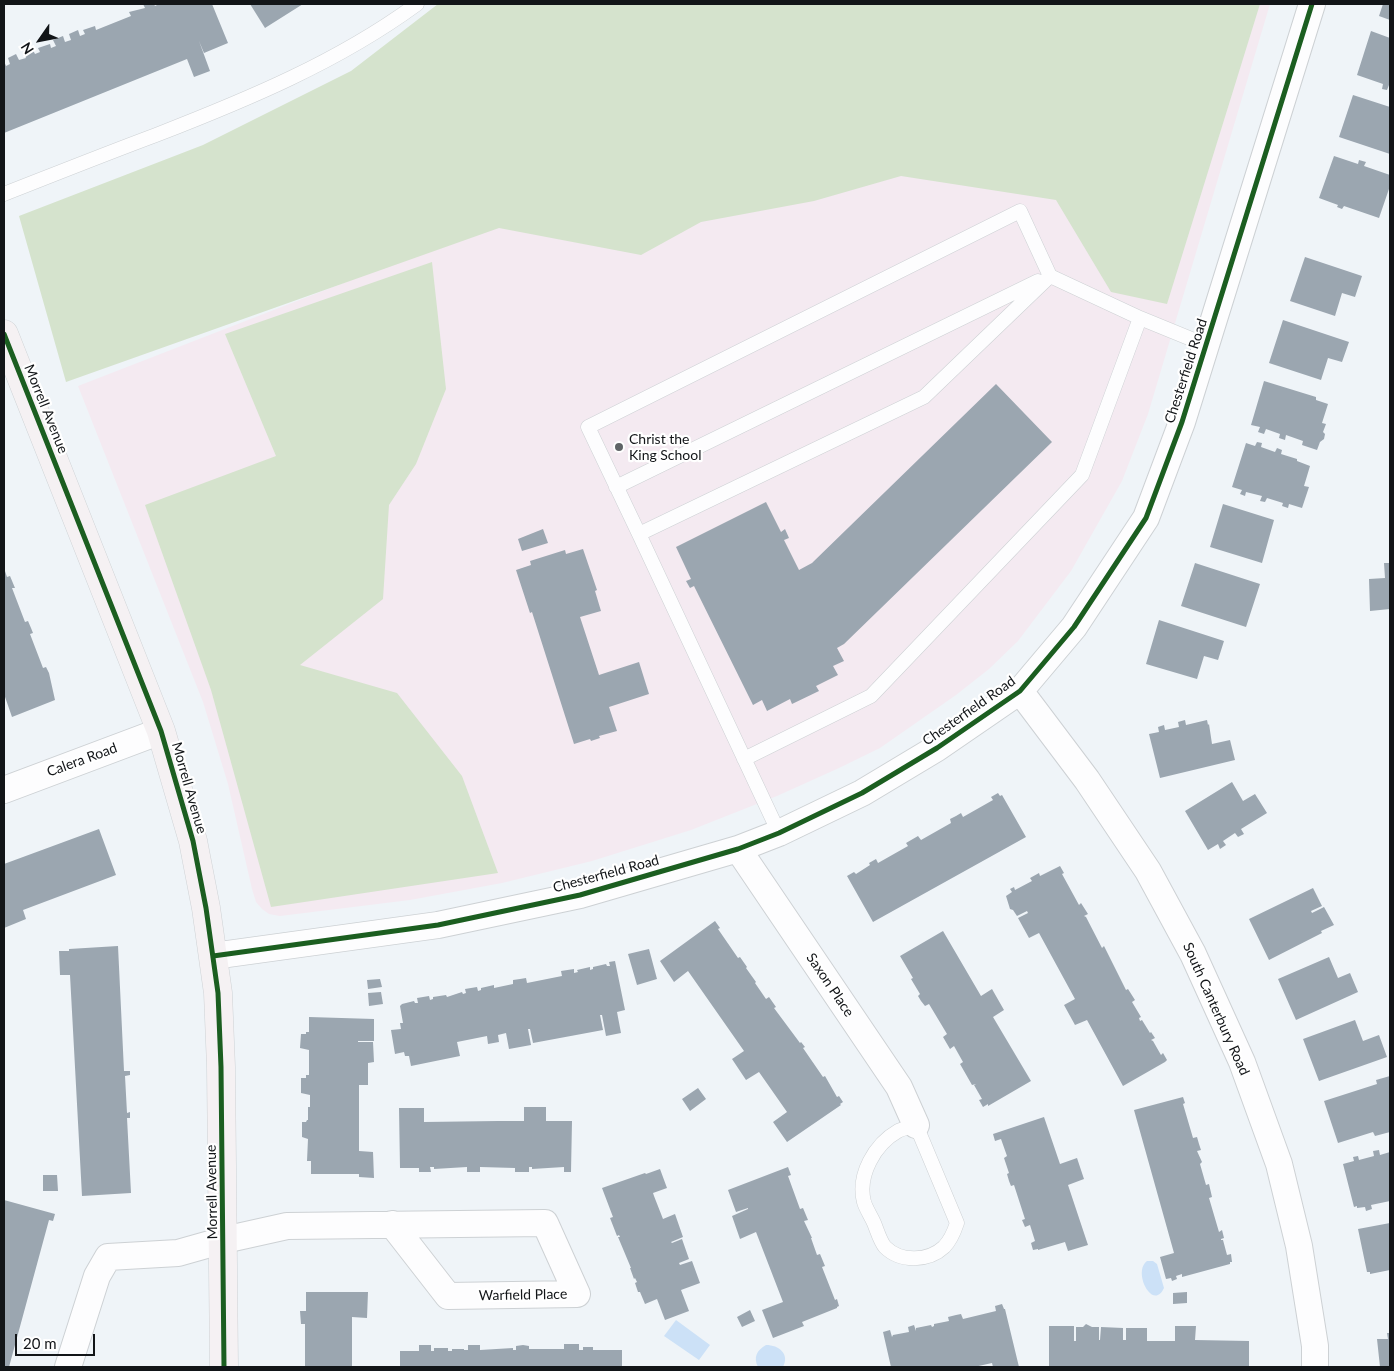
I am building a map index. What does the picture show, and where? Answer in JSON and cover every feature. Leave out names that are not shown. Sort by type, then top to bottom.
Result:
[{"type":"street","name":"Chesterfield Road","points":[[213,956],[438,925],[580,895],[738,849],[779,833],[862,793],[937,748],[1020,691],[1074,627],[1146,518],[1182,422],[1312,4]]},
{"type":"street","name":"Morrell Avenue","points":[[4,334],[161,731],[193,841],[206,908],[218,993],[222,1068],[224,1367]]},
{"type":"street","name":"South Canterbury Road","points":[[1020,691],[1087,780],[1148,871],[1193,954],[1242,1062],[1279,1164],[1299,1246],[1315,1346],[1315,1367]]},
{"type":"street","name":"Calera Road","points":[[4,790],[161,731]]},
{"type":"street","name":"Saxon Place","points":[[738,849],[899,1087],[916,1125]]},
{"type":"street","name":"Warfield Place","points":[[68,1367],[97,1276],[108,1257],[178,1253],[224,1240],[287,1226],[392,1224],[545,1223],[577,1294],[448,1296],[392,1224]]},
{"type":"lane","points":[[4,194],[226,108],[319,64],[395,20],[416,4]]},
{"type":"lane","points":[[779,833],[588,427],[1020,212],[1050,276],[1140,318],[1206,345]]},
{"type":"lane","points":[[616,487],[1050,276]]},
{"type":"lane","points":[[639,534],[924,397],[1050,276]]},
{"type":"lane","points":[[744,758],[871,696],[1082,475],[1140,318]]},
{"type":"lane","points":[[916,1125],[957,1224],[953,1236],[945,1246],[934,1254],[921,1258],[908,1258],[896,1254],[885,1246],[864,1201],[864,1180],[870,1160],[882,1143],[899,1131],[916,1125]]},
{"type":"shaded area","name":"Christ the King School","points":[[919,4],[1270,4],[1148,414],[1122,481],[1071,571],[1018,641],[989,669],[956,695],[880,748],[777,796],[691,830],[592,861],[502,883],[410,900],[280,916],[269,914],[262,909],[256,902],[252,889],[228,784],[203,702],[78,386],[449,242]]},
{"type":"green space","points":[[438,4],[1260,4],[1167,304],[1111,292],[1056,200],[901,176],[814,201],[701,222],[641,255],[499,228],[66,382],[19,216],[203,145],[351,71]]},
{"type":"green space","points":[[432,262],[446,389],[416,464],[389,505],[383,599],[300,665],[397,693],[462,776],[498,873],[271,907],[211,690],[145,505],[276,456],[225,334]]},
{"type":"water","points":[[1147,1261],[1153,1261],[1157,1264],[1164,1288],[1159,1294],[1150,1293],[1143,1281],[1143,1266]]},
{"type":"water","points":[[676,1320],[710,1345],[699,1360],[664,1336]]},
{"type":"water","points":[[766,1345],[771,1345],[782,1351],[785,1358],[783,1367],[758,1367],[757,1354]]},
{"type":"building","points":[[143,4],[154,4],[155,6],[159,4],[212,4],[228,43],[204,53],[199,41],[210,71],[194,77],[187,59],[4,133],[4,61],[6,66],[10,64],[8,58],[16,54],[19,60],[26,58],[23,52],[32,48],[35,54],[40,52],[38,48],[50,44],[51,48],[56,46],[53,40],[63,36],[65,42],[71,40],[69,34],[78,30],[80,36],[85,34],[83,30],[95,26],[96,30],[131,16],[129,12],[145,8]]},
{"type":"building","points":[[250,4],[303,4],[265,28]]},
{"type":"building","points":[[1383,4],[1390,4],[1390,20],[1379,16]]},
{"type":"building","points":[[1371,31],[1390,38],[1390,86],[1387,90],[1382,89],[1383,84],[1357,75]]},
{"type":"building","points":[[1353,95],[1390,107],[1390,154],[1339,137]]},
{"type":"building","points":[[1334,156],[1358,164],[1359,160],[1366,162],[1364,166],[1390,175],[1390,186],[1379,218],[1344,206],[1342,209],[1337,207],[1338,205],[1319,198]]},
{"type":"building","points":[[1305,257],[1362,276],[1355,297],[1342,293],[1335,316],[1290,301]]},
{"type":"building","points":[[1283,320],[1349,342],[1342,362],[1328,358],[1321,380],[1269,363]]},
{"type":"building","points":[[1264,381],[1316,397],[1316,400],[1328,404],[1322,423],[1326,424],[1323,432],[1325,434],[1324,439],[1320,442],[1317,450],[1302,445],[1303,441],[1286,435],[1285,440],[1279,438],[1280,434],[1266,429],[1264,434],[1258,432],[1260,427],[1251,425]]},
{"type":"building","points":[[996,384],[1052,442],[844,644],[837,648],[844,661],[833,666],[838,675],[816,686],[819,691],[792,704],[790,699],[767,711],[762,700],[753,705],[694,586],[690,588],[686,581],[691,579],[676,547],[766,502],[781,532],[785,529],[789,538],[784,540],[799,570],[812,563]]},
{"type":"building","points":[[1257,442],[1262,443],[1261,447],[1275,452],[1277,448],[1282,450],[1281,454],[1310,466],[1304,486],[1309,487],[1302,508],[1289,504],[1288,508],[1282,506],[1283,503],[1267,498],[1265,502],[1260,501],[1262,496],[1246,492],[1245,496],[1240,494],[1242,490],[1232,487],[1246,443],[1255,446]]},
{"type":"building","points":[[1223,504],[1274,520],[1262,563],[1210,547]]},
{"type":"building","points":[[543,529],[548,543],[522,551],[518,539]]},
{"type":"building","points":[[583,549],[597,590],[595,591],[601,611],[580,617],[599,675],[639,662],[649,694],[609,707],[617,731],[599,736],[600,738],[591,741],[590,739],[574,744],[532,612],[530,613],[516,570],[531,565],[530,561],[565,550],[566,554]]},
{"type":"building","points":[[1195,563],[1260,584],[1246,627],[1181,606]]},
{"type":"building","points":[[1384,563],[1390,563],[1390,609],[1370,611],[1369,579],[1385,578]]},
{"type":"building","points":[[4,568],[7,577],[10,576],[15,588],[12,588],[25,622],[28,621],[33,633],[30,634],[43,668],[46,667],[49,673],[55,700],[12,717],[4,694]]},
{"type":"building","points":[[1159,620],[1224,641],[1218,660],[1204,656],[1197,679],[1146,664]]},
{"type":"building","points":[[1185,720],[1186,725],[1207,720],[1212,744],[1230,740],[1235,760],[1160,778],[1149,734],[1159,732],[1158,727],[1164,725],[1165,730],[1179,727],[1178,722]]},
{"type":"building","points":[[1232,782],[1243,801],[1255,794],[1267,813],[1241,829],[1244,834],[1238,837],[1235,833],[1223,841],[1226,845],[1220,849],[1218,844],[1208,850],[1185,811]]},
{"type":"building","points":[[998,793],[1000,796],[1002,795],[1026,837],[873,922],[847,876],[854,872],[856,874],[876,859],[878,863],[908,846],[906,843],[918,836],[921,840],[951,823],[950,819],[961,813],[963,817],[993,800],[991,797]]},
{"type":"building","points":[[99,829],[116,875],[23,910],[26,919],[4,928],[4,864]]},
{"type":"building","points":[[1060,866],[1064,873],[1062,874],[1079,905],[1081,903],[1088,914],[1084,916],[1102,948],[1104,946],[1126,990],[1128,989],[1135,1000],[1132,1002],[1141,1017],[1139,1018],[1140,1021],[1142,1020],[1151,1032],[1155,1038],[1151,1040],[1161,1055],[1163,1053],[1167,1060],[1123,1086],[1087,1020],[1075,1025],[1064,1005],[1075,999],[1039,933],[1029,938],[1018,918],[1028,913],[1027,911],[1017,916],[1010,909],[1006,896],[1012,892],[1010,889],[1014,887],[1015,890],[1032,881],[1030,878],[1039,873],[1040,876]]},
{"type":"building","points":[[1313,888],[1322,906],[1311,911],[1312,913],[1324,907],[1334,925],[1269,960],[1249,919]]},
{"type":"building","points":[[715,921],[720,928],[718,929],[738,958],[740,957],[747,967],[766,999],[769,997],[776,1007],[774,1008],[805,1047],[803,1048],[823,1077],[825,1076],[837,1097],[839,1096],[843,1102],[787,1142],[773,1122],[787,1112],[759,1072],[746,1080],[732,1059],[744,1051],[688,971],[674,982],[660,961]]},
{"type":"building","points":[[943,931],[981,996],[992,989],[1004,1010],[993,1017],[1031,1081],[988,1106],[988,1104],[983,1107],[979,1100],[982,1099],[974,1085],[976,1084],[972,1085],[960,1064],[963,1062],[954,1046],[950,1049],[943,1037],[947,1034],[929,1004],[925,1006],[918,996],[920,994],[911,979],[913,978],[900,956]]},
{"type":"building","points":[[118,946],[124,1071],[130,1071],[130,1075],[125,1076],[127,1113],[130,1112],[130,1118],[127,1118],[131,1193],[82,1196],[70,975],[60,975],[59,951]]},
{"type":"building","points":[[649,949],[657,979],[637,985],[628,954]]},
{"type":"building","points":[[1329,957],[1338,978],[1350,973],[1358,992],[1296,1020],[1278,979]]},
{"type":"building","points":[[615,961],[625,1010],[617,1012],[621,1033],[606,1036],[602,1015],[600,1015],[603,1030],[533,1043],[530,1029],[528,1029],[531,1045],[509,1049],[506,1033],[498,1035],[499,1042],[488,1044],[487,1036],[457,1042],[460,1056],[411,1066],[409,1056],[405,1056],[404,1052],[395,1054],[391,1030],[401,1029],[400,1023],[403,1023],[400,1006],[402,1004],[414,1001],[418,1003],[417,998],[429,996],[430,1000],[433,997],[446,995],[447,997],[462,992],[463,994],[466,993],[465,989],[477,987],[478,991],[481,988],[494,985],[494,988],[513,984],[513,980],[526,978],[527,983],[562,976],[561,971],[574,969],[574,973],[578,972],[577,970],[590,967],[590,970],[593,967],[606,964],[610,966],[609,962]]},
{"type":"building","points":[[380,979],[382,987],[368,989],[367,980]]},
{"type":"building","points":[[381,992],[383,1004],[369,1006],[368,993]]},
{"type":"building","points":[[309,1017],[374,1019],[374,1041],[358,1042],[373,1042],[374,1062],[368,1063],[368,1085],[359,1085],[359,1151],[373,1152],[374,1178],[359,1177],[359,1174],[311,1174],[311,1161],[307,1161],[308,1139],[302,1137],[302,1122],[308,1120],[310,1095],[301,1093],[301,1078],[306,1078],[306,1075],[309,1075],[309,1050],[300,1048],[301,1034],[309,1032]]},
{"type":"building","points":[[1355,1020],[1363,1041],[1379,1035],[1387,1057],[1319,1081],[1303,1039]]},
{"type":"building","points":[[1390,1076],[1390,1132],[1375,1136],[1373,1132],[1338,1143],[1324,1101],[1377,1084],[1376,1080]]},
{"type":"building","points":[[698,1088],[706,1099],[690,1111],[682,1099]]},
{"type":"building","points":[[1183,1097],[1185,1103],[1183,1104],[1193,1138],[1197,1137],[1201,1150],[1197,1151],[1202,1162],[1200,1164],[1206,1185],[1209,1184],[1212,1197],[1209,1198],[1219,1232],[1222,1230],[1224,1238],[1221,1240],[1223,1240],[1227,1255],[1231,1254],[1232,1262],[1182,1277],[1182,1274],[1176,1276],[1177,1279],[1172,1281],[1171,1278],[1166,1279],[1160,1257],[1174,1253],[1134,1110]]},
{"type":"building","points":[[524,1107],[546,1107],[546,1121],[572,1121],[571,1172],[564,1172],[564,1167],[532,1169],[532,1167],[529,1167],[529,1172],[515,1172],[515,1168],[480,1167],[480,1172],[467,1172],[467,1167],[434,1169],[434,1167],[430,1167],[431,1172],[419,1172],[419,1168],[400,1168],[399,1108],[424,1108],[424,1122],[524,1121]]},
{"type":"building","points":[[1044,1117],[1060,1164],[1077,1158],[1084,1179],[1068,1185],[1088,1245],[1068,1251],[1065,1242],[1033,1250],[1031,1243],[1035,1241],[1030,1225],[1025,1227],[1022,1220],[1025,1219],[1014,1185],[1011,1186],[1007,1174],[1009,1173],[1004,1158],[1007,1156],[1001,1139],[995,1141],[993,1134]]},
{"type":"building","points":[[1379,1150],[1380,1155],[1390,1152],[1390,1201],[1371,1205],[1372,1209],[1366,1211],[1365,1207],[1354,1207],[1343,1164],[1354,1161],[1353,1157],[1358,1156],[1359,1160],[1374,1156],[1373,1151]]},
{"type":"building","points":[[788,1167],[791,1175],[788,1176],[800,1209],[803,1208],[808,1220],[804,1221],[817,1255],[820,1254],[825,1266],[822,1267],[839,1306],[802,1322],[804,1326],[773,1338],[762,1310],[783,1302],[756,1232],[740,1239],[732,1216],[748,1208],[736,1212],[728,1190]]},
{"type":"building","points":[[660,1169],[667,1188],[653,1193],[654,1196],[663,1219],[675,1214],[683,1237],[671,1242],[682,1239],[689,1259],[679,1263],[680,1265],[692,1261],[700,1283],[681,1290],[689,1311],[665,1320],[657,1299],[645,1304],[640,1292],[638,1292],[635,1283],[637,1282],[634,1279],[618,1237],[620,1237],[619,1235],[617,1236],[610,1218],[613,1217],[602,1188]]},
{"type":"building","points":[[43,1175],[57,1175],[58,1191],[43,1191]]},
{"type":"building","points":[[4,1200],[55,1214],[53,1221],[49,1220],[9,1367],[4,1367]]},
{"type":"building","points":[[1390,1223],[1390,1270],[1370,1274],[1370,1272],[1367,1272],[1358,1229]]},
{"type":"building","points":[[306,1292],[368,1292],[367,1318],[352,1317],[352,1367],[305,1367],[305,1324],[301,1324],[300,1311],[306,1311]]},
{"type":"building","points":[[1187,1292],[1187,1303],[1173,1304],[1173,1293]]},
{"type":"building","points":[[1002,1304],[1005,1309],[1019,1367],[993,1367],[992,1363],[974,1367],[891,1367],[883,1332],[890,1330],[892,1337],[893,1335],[909,1332],[908,1327],[914,1325],[916,1331],[916,1328],[931,1325],[932,1327],[934,1324],[949,1321],[948,1317],[961,1314],[963,1319],[996,1311],[995,1306]]},
{"type":"building","points":[[750,1310],[755,1321],[742,1327],[737,1317]]},
{"type":"building","points":[[1086,1324],[1092,1327],[1099,1327],[1099,1340],[1101,1327],[1123,1328],[1123,1340],[1126,1340],[1126,1328],[1147,1328],[1147,1341],[1175,1341],[1175,1326],[1196,1326],[1195,1340],[1249,1341],[1249,1367],[1049,1367],[1049,1326],[1074,1326],[1074,1341],[1076,1341],[1076,1327],[1083,1327]]},
{"type":"building","points":[[1387,1333],[1390,1333],[1390,1367],[1380,1367],[1377,1339],[1388,1339]]},
{"type":"building","points":[[564,1344],[579,1344],[579,1350],[583,1350],[583,1347],[593,1347],[593,1350],[622,1350],[622,1367],[400,1367],[400,1351],[419,1351],[419,1345],[431,1345],[431,1351],[434,1351],[434,1348],[448,1348],[448,1351],[452,1351],[452,1349],[468,1350],[468,1345],[480,1345],[480,1350],[513,1348],[513,1350],[516,1350],[516,1346],[523,1345],[529,1346],[529,1349],[564,1349]]},
{"type":"cycle path","points":[[213,956],[438,925],[580,895],[738,849],[779,833],[862,793],[937,748],[1020,691],[1074,627],[1146,518],[1182,422],[1312,4]]},
{"type":"cycle path","points":[[4,334],[161,731],[193,841],[206,908],[218,993],[221,1067],[224,1367]]},
{"type":"place","name":"Christ the King School","points":[[619,447]]}]
